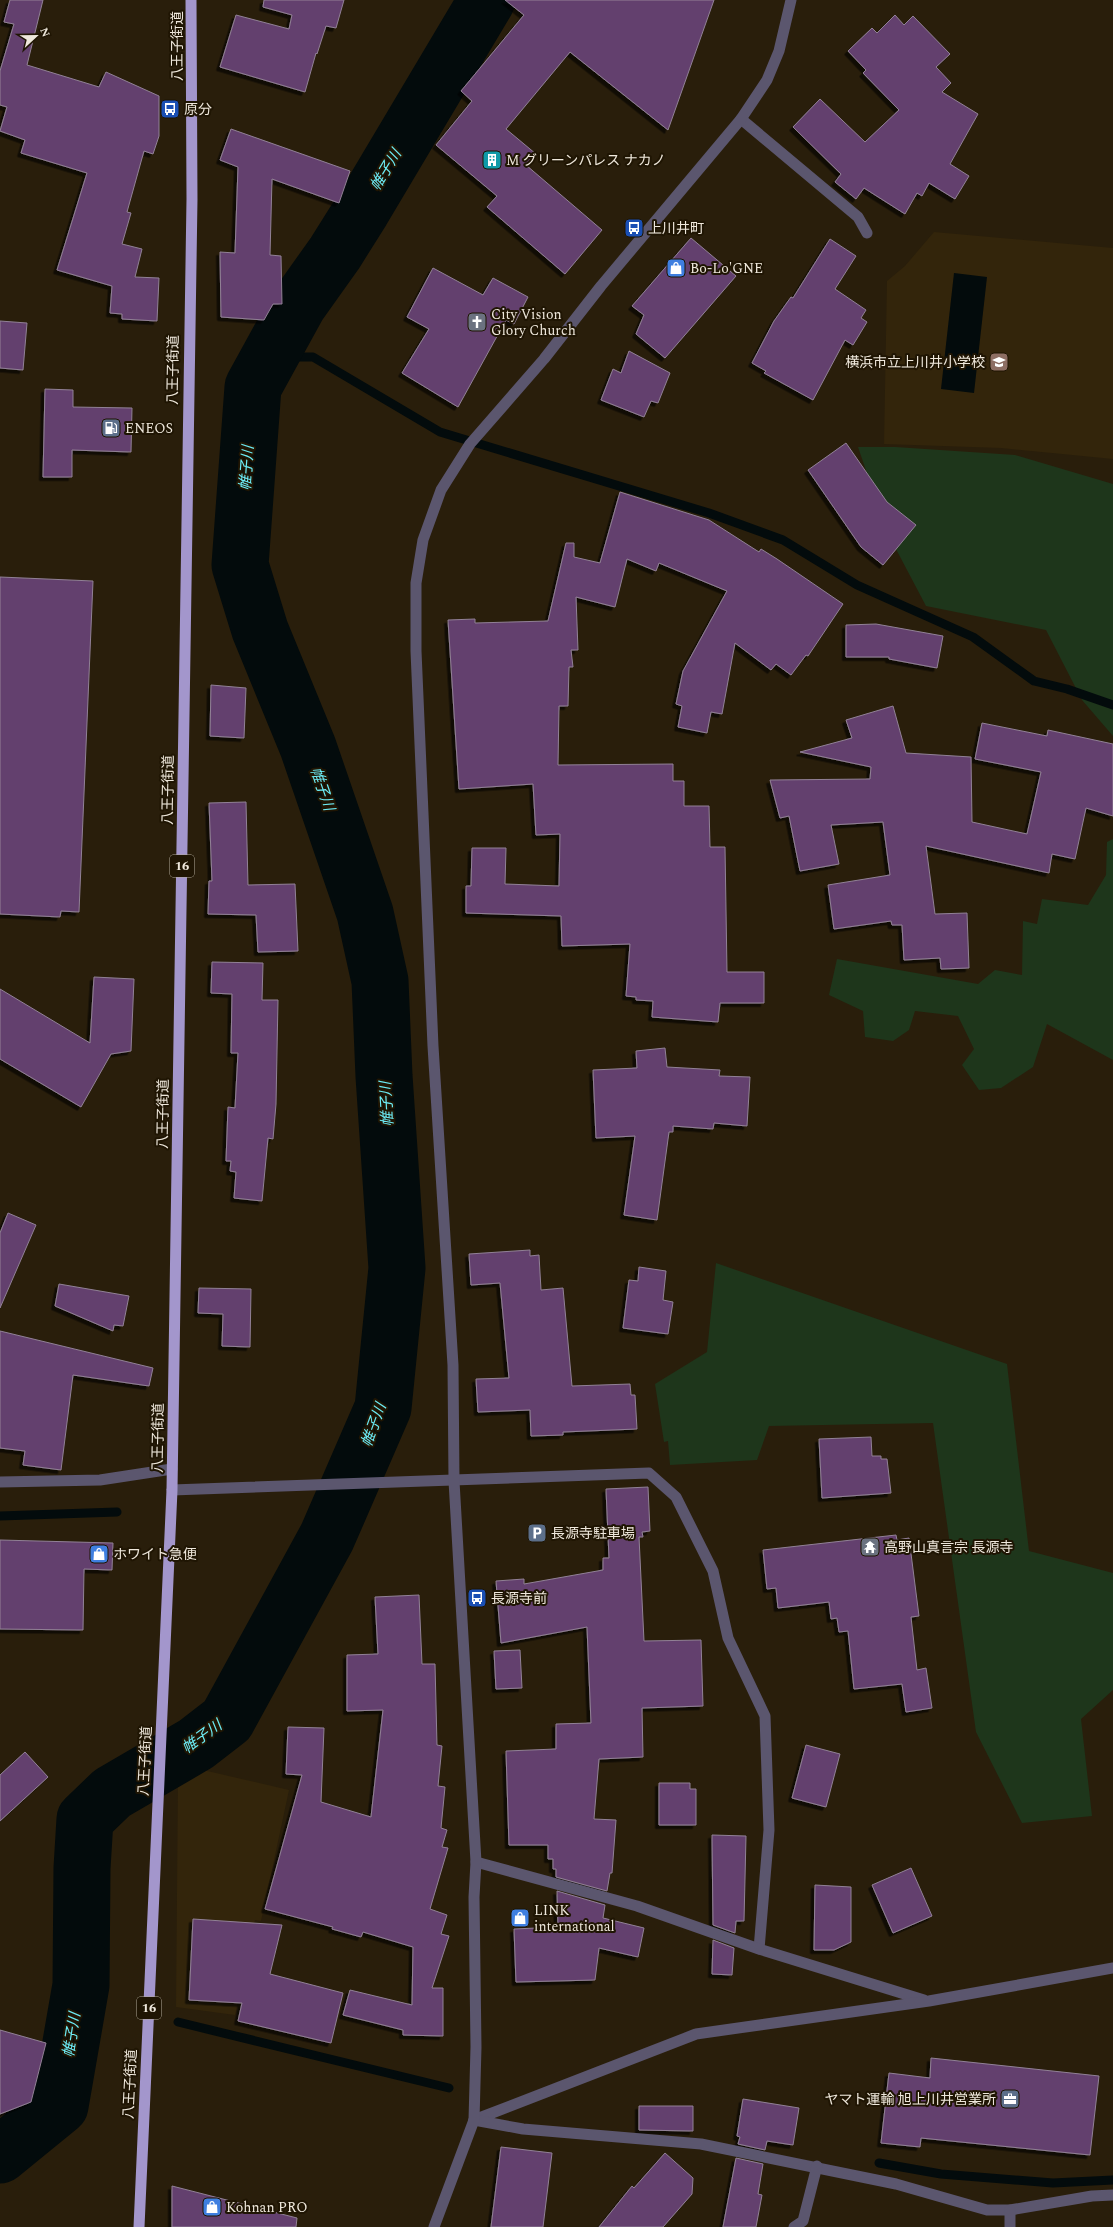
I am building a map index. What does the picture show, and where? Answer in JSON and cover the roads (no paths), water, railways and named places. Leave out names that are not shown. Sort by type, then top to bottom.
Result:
[{"type":"highway","name":"八王子街道","points":[[138,2227],[172,1490],[192,199],[191,0]]},
{"type":"street","points":[[434,2227],[474,2120],[476,2047],[474,1897],[476,1862],[454,1481],[453,1364],[433,1046],[416,652],[416,583],[423,540],[441,490],[470,444],[544,359],[602,286],[741,119],[767,80],[779,51],[791,0]]},
{"type":"street","points":[[741,119],[858,217],[867,233]]},
{"type":"street","points":[[0,1482],[100,1480],[172,1469]]},
{"type":"street","points":[[172,1490],[649,1473],[676,1497],[714,1571],[728,1638],[765,1716],[769,1830],[759,1949]]},
{"type":"street","points":[[476,1862],[638,1906],[759,1949],[929,2001]]},
{"type":"street","points":[[474,2120],[696,2034],[929,2001],[1113,1968]]},
{"type":"street","points":[[474,2120],[523,2129],[701,2144],[817,2166],[896,2184],[987,2210],[1010,2210],[1092,2196],[1113,2195]]},
{"type":"street","points":[[794,2227],[803,2221],[817,2166]]},
{"type":"street","points":[[1010,2210],[1010,2227]]},
{"type":"waterway","name":"帷子川","points":[[0,2155],[60,2106],[81,1985],[82,1868],[85,1819],[112,1793],[196,1744],[227,1720],[327,1537],[383,1408],[397,1268],[384,1076],[380,981],[365,913],[308,747],[260,630],[240,565],[253,387],[298,305],[335,253],[362,210],[487,0]]},
{"type":"waterway","points":[[266,363],[291,357],[313,357],[440,432],[709,513],[783,540],[857,585],[973,637],[1034,681],[1067,689],[1113,705]]},
{"type":"waterway","points":[[0,1516],[117,1512]]},
{"type":"waterway","points":[[308,1534],[327,1537]]},
{"type":"waterway","points":[[178,2022],[449,2088]]},
{"type":"waterway","points":[[879,2163],[941,2174],[1053,2183],[1113,2180]]},
{"type":"place","name":"原分","points":[[170,109]]},
{"type":"place","name":"M グリーンパレス ナカノ","points":[[492,160]]},
{"type":"place","name":"上川井町","points":[[634,228]]},
{"type":"place","name":"Bo-Lo'GNE","points":[[676,268]]},
{"type":"place","name":"City Vision Glory Church","points":[[477,322]]},
{"type":"place","name":"横浜市立上川井小学校","points":[[999,362]]},
{"type":"place","name":"ENEOS","points":[[111,428]]},
{"type":"place","name":"長源寺駐車場","points":[[537,1533]]},
{"type":"place","name":"高野山真言宗 長源寺","points":[[870,1547]]},
{"type":"place","name":"ホワイト急便","points":[[99,1554]]},
{"type":"place","name":"長源寺前","points":[[477,1598]]},
{"type":"place","name":"LINK international","points":[[520,1918]]},
{"type":"place","name":"ヤマト運輸 旭上川井営業所","points":[[1010,2099]]},
{"type":"place","name":"Kohnan PRO","points":[[212,2207]]}]
